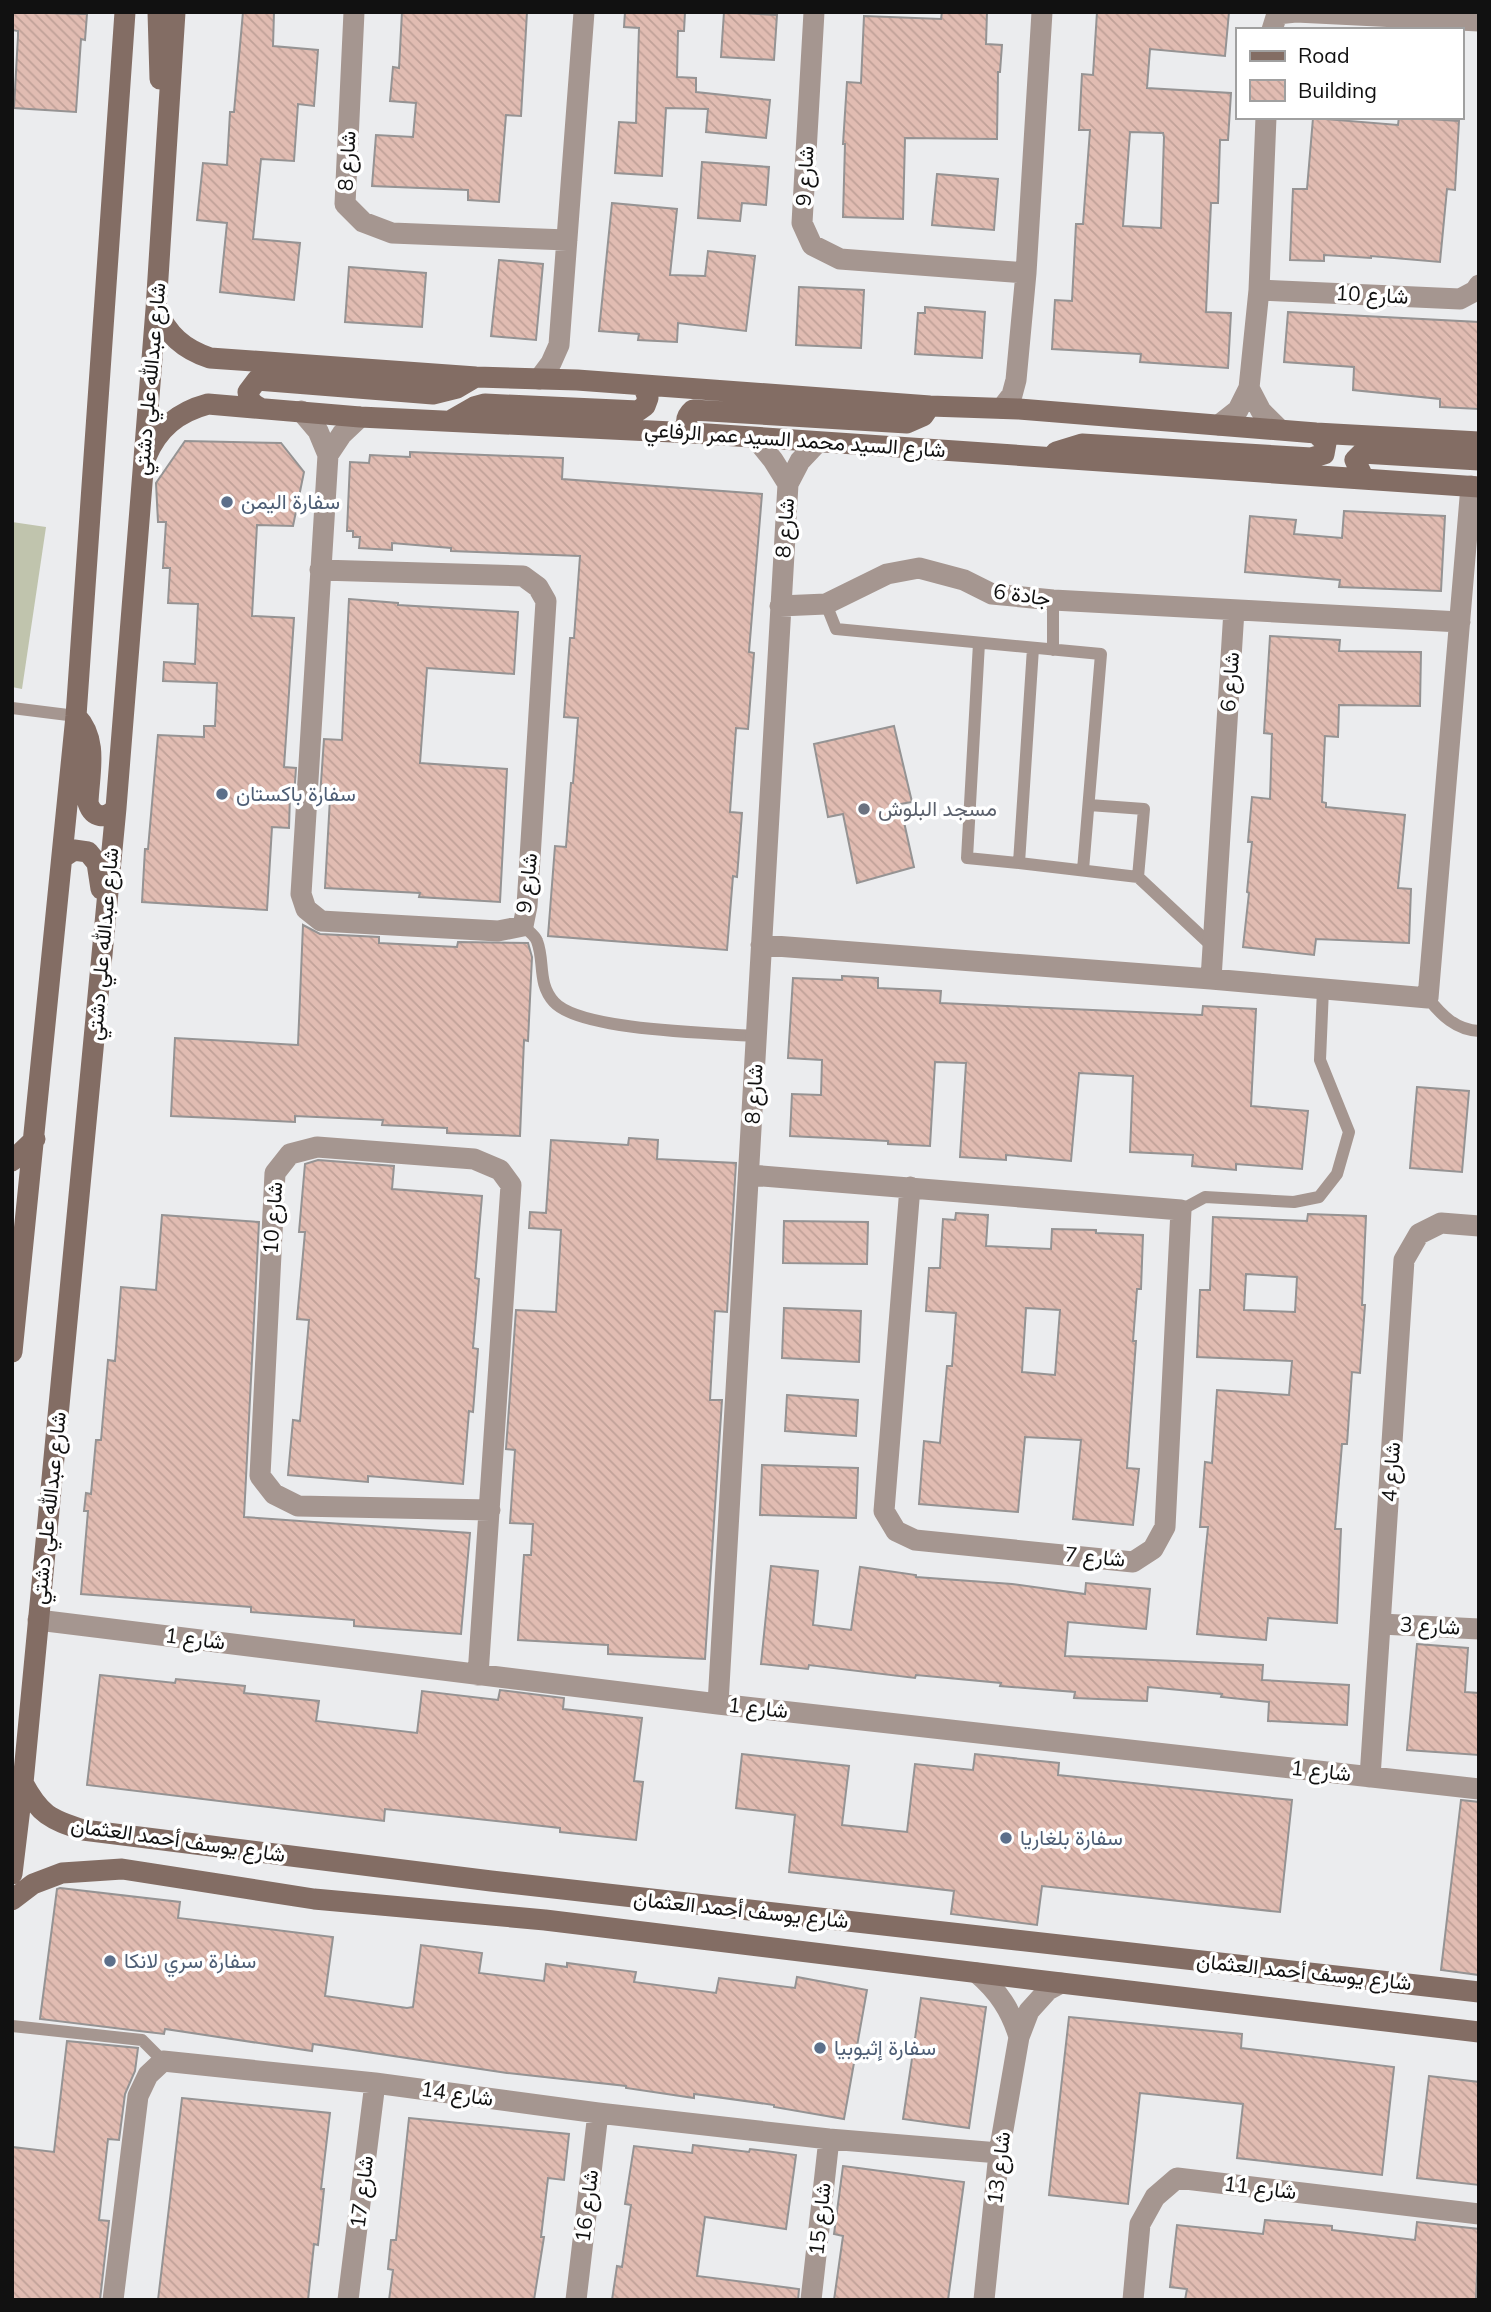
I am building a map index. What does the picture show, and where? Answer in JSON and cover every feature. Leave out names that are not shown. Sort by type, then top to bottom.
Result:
[{"type":"street","points":[[12,1352],[15,1284],[35,1139],[76,716],[125,12]]},
{"type":"street","points":[[158,12],[159,67],[168,126]]},
{"type":"street","name":"شارع عبدالله علي دشتي","points":[[12,1874],[23,1783],[116,808],[156,309],[175,12]]},
{"type":"street","name":"شارع 8","points":[[354,12],[345,204],[363,222],[392,233],[567,240]]},
{"type":"street","points":[[539,379],[551,363],[559,345],[584,12]]},
{"type":"street","name":"شارع 9","points":[[814,12],[802,223],[812,245],[840,258],[1026,274]]},
{"type":"street","points":[[1002,408],[1012,395],[1016,380],[1026,274],[1042,12]]},
{"type":"street","points":[[1272,28],[1276,14],[1332,13],[1479,20]]},
{"type":"street","points":[[1219,425],[1238,410],[1250,388],[1259,290],[1266,119]]},
{"type":"street","name":"شارع 10","points":[[1259,290],[1460,299],[1475,291],[1479,285]]},
{"type":"street","name":"شارع السيد محمد السيد عمر الرفاعي","points":[[156,309],[171,335],[181,345],[210,358],[476,377],[577,380],[930,406],[1002,408],[1316,433],[1479,442]]},
{"type":"street","points":[[559,345],[565,364],[577,380]]},
{"type":"street","points":[[260,408],[253,405],[248,391],[257,380],[433,394],[457,388],[476,377]]},
{"type":"street","points":[[1016,380],[1025,398],[1041,411]]},
{"type":"street","points":[[451,420],[485,404],[638,411],[645,407],[648,398],[640,385]]},
{"type":"street","points":[[1250,388],[1261,411],[1279,429]]},
{"type":"street","name":"شارع السيد محمد السيد عمر الرفاعي","points":[[142,469],[146,455],[160,432],[181,414],[208,404],[360,417],[693,433],[1475,486]]},
{"type":"street","points":[[693,433],[686,421],[694,410],[906,423],[923,416],[930,406]]},
{"type":"street","points":[[301,411],[318,431],[328,455]]},
{"type":"street","points":[[328,455],[342,434],[360,417]]},
{"type":"street","points":[[1044,456],[1082,444],[1311,458],[1324,454],[1325,443],[1316,433]]},
{"type":"street","name":"شارع 8","points":[[756,439],[774,460],[788,484]]},
{"type":"street","name":"شارع 8","points":[[718,1704],[788,484],[800,461],[817,443]]},
{"type":"street","points":[[1364,479],[1355,460],[1362,453],[1479,460]]},
{"type":"street","name":"شارع 9","points":[[320,570],[523,576],[538,586],[546,601],[527,906],[523,926],[499,931],[321,921],[306,909],[301,894],[320,570],[328,455]]},
{"type":"street","points":[[761,945],[1428,998],[1460,622],[1475,486]]},
{"type":"street","name":"جادة 6","points":[[780,606],[826,604],[861,584],[887,574],[919,568],[964,580],[992,594],[1234,610]]},
{"type":"street","points":[[1234,610],[1460,622]]},
{"type":"street","name":"شارع 6","points":[[1211,979],[1234,610]]},
{"type":"street","points":[[76,716],[86,729],[91,745],[88,803],[90,810],[96,815],[104,816],[111,814],[116,808]]},
{"type":"street","points":[[62,858],[74,850],[82,849],[94,856],[100,882],[104,929]]},
{"type":"street","points":[[12,1161],[35,1139]]},
{"type":"street","name":"شارع 10","points":[[478,1675],[490,1510],[511,1185],[500,1170],[474,1159],[317,1146],[290,1154],[275,1173],[260,1476],[274,1494],[298,1507],[490,1510]]},
{"type":"street","points":[[750,1175],[1181,1210]]},
{"type":"street","name":"شارع 7","points":[[910,1187],[884,1511],[896,1531],[915,1539],[1133,1562],[1153,1549],[1165,1527],[1181,1210]]},
{"type":"street","name":"شارع 4","points":[[1370,1777],[1404,1260],[1419,1234],[1441,1223],[1479,1226]]},
{"type":"street","name":"شارع 1","points":[[38,1620],[718,1704],[1479,1789]]},
{"type":"street","name":"شارع 3","points":[[1381,1624],[1479,1629]]},
{"type":"street","name":"شارع يوسف أحمد العثمان","points":[[23,1783],[36,1806],[59,1822],[83,1830],[491,1881],[1479,1992]]},
{"type":"street","points":[[122,1868],[114,1858],[120,1850],[253,1865],[264,1863],[273,1854]]},
{"type":"street","name":"شارع يوسف أحمد العثمان","points":[[12,1900],[33,1884],[62,1872],[122,1868],[314,1899],[545,1920],[1479,2032]]},
{"type":"street","points":[[314,1899],[323,1890],[344,1888],[479,1901],[485,1900],[495,1889],[491,1881]]},
{"type":"street","points":[[545,1920],[535,1910],[534,1903],[538,1897],[745,1924],[771,1920],[782,1914]]},
{"type":"street","points":[[977,1973],[989,1983],[1008,2008],[1019,2037]]},
{"type":"street","name":"شارع 13","points":[[984,2300],[999,2153],[1019,2037],[1029,2011],[1048,1990],[1061,1983]]},
{"type":"street","points":[[113,2300],[138,2096],[148,2075],[163,2061]]},
{"type":"street","name":"شارع 14","points":[[163,2061],[375,2083],[598,2113],[829,2139],[999,2153]]},
{"type":"street","name":"شارع 17","points":[[348,2300],[375,2083]]},
{"type":"street","name":"شارع 16","points":[[576,2300],[598,2113]]},
{"type":"street","name":"شارع 15","points":[[811,2300],[829,2139]]},
{"type":"street","name":"شارع 11","points":[[1133,2300],[1140,2224],[1155,2197],[1177,2178],[1479,2214]]},
{"type":"lane","points":[[1053,600],[1053,650]]},
{"type":"lane","points":[[826,604],[836,629],[1101,654],[1083,870]]},
{"type":"lane","points":[[979,643],[967,858],[1138,877],[1213,947]]},
{"type":"lane","points":[[1019,863],[1033,648]]},
{"type":"lane","points":[[12,708],[76,716]]},
{"type":"lane","points":[[1088,804],[1144,809],[1138,877]]},
{"type":"lane","points":[[523,926],[537,939],[543,984],[554,1002],[570,1014],[594,1021],[630,1026],[757,1036]]},
{"type":"lane","points":[[1181,1210],[1205,1197],[1294,1202],[1319,1196],[1337,1174],[1349,1132],[1320,1060],[1323,989]]},
{"type":"lane","points":[[1428,998],[1443,1017],[1469,1031],[1479,1031]]},
{"type":"lane","points":[[12,2026],[142,2040],[163,2061]]},
{"type":"green space","points":[[12,522],[46,527],[22,689],[12,687]]},
{"type":"building","points":[[12,12],[87,14],[85,40],[81,39],[76,112],[14,108],[18,31],[12,30]]},
{"type":"building","points":[[243,12],[274,12],[273,46],[318,50],[314,106],[298,104],[294,161],[261,159],[253,239],[300,243],[294,300],[220,292],[227,223],[197,220],[203,163],[227,165],[230,112],[234,112]]},
{"type":"building","points":[[402,12],[527,12],[521,116],[506,115],[499,202],[468,200],[468,190],[372,186],[376,135],[413,137],[416,103],[390,101],[393,67],[399,68]]},
{"type":"building","points":[[625,12],[685,12],[684,31],[678,31],[677,77],[696,78],[696,92],[770,100],[766,138],[706,132],[708,109],[666,108],[662,176],[615,173],[619,122],[636,123],[639,28],[624,27]]},
{"type":"building","points":[[724,12],[777,15],[774,60],[721,57]]},
{"type":"building","points":[[942,12],[987,12],[986,44],[1002,45],[998,72],[997,139],[905,138],[903,219],[843,217],[843,144],[847,82],[861,83],[864,16],[941,19]]},
{"type":"building","points":[[1097,12],[1229,12],[1225,56],[1150,49],[1147,88],[1231,93],[1228,140],[1220,140],[1218,203],[1211,203],[1206,312],[1231,313],[1228,368],[1140,362],[1141,354],[1052,349],[1055,300],[1072,301],[1076,224],[1083,224],[1090,130],[1079,130],[1082,74],[1093,75]],"holes":[[[1130,132],[1163,133],[1161,228],[1123,226]]]},
{"type":"building","points":[[1313,119],[1398,125],[1399,119],[1459,121],[1455,190],[1447,189],[1440,262],[1324,255],[1324,261],[1290,260],[1293,189],[1307,189]]},
{"type":"building","points":[[702,162],[769,167],[766,205],[742,203],[740,221],[698,218]]},
{"type":"building","points":[[937,174],[998,179],[994,230],[932,225]]},
{"type":"building","points":[[612,203],[677,209],[670,275],[705,276],[708,251],[755,256],[746,331],[678,323],[677,342],[638,340],[639,334],[599,331]]},
{"type":"building","points":[[499,260],[543,264],[536,340],[491,336]]},
{"type":"building","points":[[349,267],[426,273],[422,327],[345,322]]},
{"type":"building","points":[[799,287],[864,290],[861,348],[796,345]]},
{"type":"building","points":[[925,307],[985,312],[982,358],[915,354],[918,313],[925,313]]},
{"type":"building","points":[[1288,312],[1479,322],[1479,409],[1440,407],[1440,399],[1353,390],[1354,367],[1284,362]]},
{"type":"building","points":[[185,441],[281,443],[304,472],[293,526],[257,525],[252,616],[294,618],[284,767],[296,768],[294,796],[290,795],[289,828],[272,827],[267,910],[142,902],[158,735],[204,737],[204,726],[215,726],[217,683],[163,681],[164,662],[195,664],[198,604],[168,603],[170,568],[163,568],[166,522],[158,522],[156,483]]},
{"type":"building","points":[[410,452],[563,458],[562,479],[762,494],[749,652],[754,653],[748,729],[736,728],[730,812],[742,813],[727,950],[548,936],[555,846],[566,847],[573,783],[578,718],[564,717],[570,638],[574,638],[580,556],[451,551],[451,548],[392,543],[392,550],[359,548],[360,537],[353,537],[353,531],[347,531],[350,462],[369,463],[370,455],[410,457]]},
{"type":"building","points":[[1344,511],[1445,516],[1441,591],[1339,587],[1340,580],[1245,572],[1250,516],[1296,520],[1294,534],[1342,538]]},
{"type":"building","points":[[349,599],[398,605],[518,612],[514,674],[427,668],[420,763],[507,769],[500,902],[419,897],[420,893],[325,888],[330,798],[320,797],[324,739],[342,740]]},
{"type":"building","points":[[1270,636],[1340,640],[1339,651],[1421,652],[1420,706],[1339,705],[1338,737],[1325,736],[1322,802],[1326,803],[1326,807],[1405,815],[1398,888],[1411,889],[1409,943],[1316,939],[1314,955],[1243,947],[1249,893],[1252,842],[1248,842],[1252,797],[1270,799],[1272,734],[1264,733]]},
{"type":"building","name":"مسجد البلوش","points":[[894,726],[912,802],[900,804],[914,867],[857,883],[843,814],[828,817],[814,744]]},
{"type":"building","points":[[303,925],[320,934],[379,937],[379,943],[457,947],[458,942],[528,943],[532,957],[528,1041],[524,1040],[520,1136],[447,1133],[447,1128],[382,1125],[383,1120],[295,1116],[295,1122],[171,1116],[175,1038],[298,1045]]},
{"type":"building","points":[[842,976],[878,978],[878,988],[941,991],[940,1003],[1202,1015],[1203,1006],[1256,1009],[1251,1106],[1308,1111],[1302,1169],[1236,1164],[1236,1170],[1192,1166],[1193,1155],[1130,1152],[1133,1076],[1079,1073],[1071,1161],[1006,1155],[1006,1160],[960,1157],[966,1063],[935,1062],[930,1146],[790,1136],[792,1094],[821,1095],[822,1060],[788,1058],[793,978],[842,980]]},
{"type":"building","points":[[1417,1087],[1469,1091],[1462,1172],[1410,1168]]},
{"type":"building","points":[[629,1138],[658,1140],[657,1159],[736,1163],[727,1312],[715,1311],[710,1400],[722,1400],[705,1659],[608,1654],[608,1645],[518,1640],[524,1555],[531,1555],[533,1524],[510,1523],[515,1450],[506,1449],[516,1310],[556,1312],[561,1230],[529,1228],[530,1212],[546,1213],[551,1140],[628,1145]]},
{"type":"building","points":[[318,1160],[394,1166],[392,1189],[482,1196],[475,1278],[479,1279],[473,1348],[478,1349],[463,1484],[368,1476],[368,1482],[288,1475],[293,1420],[300,1421],[309,1320],[297,1319],[305,1232],[299,1232],[305,1164]]},
{"type":"building","points":[[956,1213],[988,1215],[986,1246],[1051,1249],[1052,1229],[1143,1235],[1141,1289],[1137,1289],[1133,1341],[1136,1341],[1127,1468],[1139,1469],[1133,1525],[1073,1519],[1081,1440],[1025,1437],[1018,1512],[919,1504],[924,1441],[940,1443],[947,1366],[952,1366],[956,1313],[926,1311],[929,1268],[940,1268],[943,1219],[955,1220]],"holes":[[[1026,1308],[1060,1310],[1055,1375],[1022,1372]]]},
{"type":"building","points":[[1308,1214],[1366,1216],[1362,1305],[1365,1305],[1360,1373],[1352,1372],[1347,1444],[1342,1444],[1335,1529],[1341,1529],[1337,1623],[1268,1618],[1266,1640],[1197,1634],[1208,1527],[1200,1527],[1205,1462],[1212,1463],[1217,1390],[1289,1395],[1292,1361],[1197,1357],[1200,1290],[1210,1290],[1213,1217],[1307,1221]],"holes":[[[1246,1274],[1297,1277],[1295,1312],[1244,1310]]]},
{"type":"building","points":[[162,1215],[259,1222],[244,1517],[470,1533],[461,1634],[354,1626],[354,1620],[251,1612],[251,1607],[81,1594],[88,1511],[84,1511],[86,1493],[91,1494],[96,1440],[101,1440],[108,1360],[115,1361],[121,1287],[156,1290]]},
{"type":"building","points":[[784,1221],[868,1222],[867,1264],[783,1263]]},
{"type":"building","points":[[784,1308],[861,1311],[859,1362],[782,1358]]},
{"type":"building","points":[[787,1395],[858,1400],[856,1436],[785,1431]]},
{"type":"building","points":[[762,1465],[858,1468],[856,1518],[760,1515]]},
{"type":"building","points":[[771,1566],[818,1571],[813,1625],[851,1630],[860,1567],[916,1577],[1012,1584],[1085,1594],[1086,1583],[1150,1589],[1146,1629],[1068,1622],[1065,1656],[1263,1665],[1262,1680],[1349,1685],[1347,1725],[1268,1721],[1269,1702],[1221,1697],[1222,1694],[1148,1687],[1147,1701],[1074,1698],[1075,1692],[1000,1686],[1001,1683],[916,1675],[915,1678],[809,1665],[808,1669],[761,1664]]},
{"type":"building","points":[[1417,1644],[1468,1648],[1465,1692],[1479,1693],[1479,1755],[1407,1750]]},
{"type":"building","points":[[100,1675],[175,1683],[176,1679],[245,1686],[244,1693],[319,1701],[316,1721],[417,1733],[422,1691],[498,1700],[500,1690],[564,1698],[563,1709],[642,1718],[634,1781],[643,1782],[636,1840],[560,1832],[560,1828],[385,1809],[384,1821],[87,1785]]},
{"type":"building","points":[[742,1754],[849,1766],[842,1825],[907,1832],[915,1764],[973,1770],[975,1754],[1059,1763],[1058,1775],[1292,1800],[1280,1912],[1042,1886],[1037,1925],[951,1914],[954,1891],[789,1872],[795,1815],[736,1808]]},
{"type":"building","points":[[1461,1800],[1479,1802],[1479,1975],[1441,1970]]},
{"type":"building","points":[[57,1889],[180,1902],[178,1918],[333,1937],[325,1996],[407,2008],[413,2007],[421,1945],[482,1953],[479,1973],[544,1981],[546,1964],[567,1967],[567,1963],[636,1972],[634,1982],[716,1993],[719,1978],[795,1988],[797,1977],[867,1990],[844,2119],[774,2105],[694,2094],[694,2098],[626,2086],[507,2073],[313,2044],[312,2051],[165,2029],[164,2034],[40,2019]]},
{"type":"building","points":[[921,1998],[986,2007],[969,2128],[903,2119]]},
{"type":"building","points":[[1069,2017],[1242,2034],[1241,2048],[1394,2067],[1382,2175],[1237,2158],[1243,2104],[1140,2093],[1128,2204],[1049,2195]]},
{"type":"building","points":[[67,2041],[138,2048],[135,2071],[125,2094],[119,2140],[108,2139],[99,2220],[109,2221],[100,2300],[12,2300],[12,2147],[54,2152]]},
{"type":"building","points":[[1429,2076],[1479,2082],[1479,2185],[1417,2178]]},
{"type":"building","points":[[182,2098],[330,2113],[318,2245],[314,2244],[308,2300],[158,2300]]},
{"type":"building","points":[[409,2118],[569,2134],[564,2180],[548,2178],[541,2237],[544,2237],[534,2300],[389,2300],[393,2270],[388,2269],[391,2240],[396,2240]]},
{"type":"building","points":[[693,2145],[796,2155],[786,2229],[705,2217],[697,2276],[799,2289],[798,2300],[612,2300],[617,2266],[622,2267],[631,2205],[625,2204],[634,2146],[692,2153]]},
{"type":"building","points":[[843,2166],[964,2182],[948,2300],[834,2300],[843,2236],[834,2234]]},
{"type":"building","points":[[1265,2220],[1332,2226],[1332,2230],[1415,2240],[1417,2222],[1479,2229],[1476,2300],[1185,2300],[1187,2289],[1170,2287],[1177,2225],[1263,2234]]},
{"type":"place","name":"سفارة اليمن","points":[[227,502]]},
{"type":"place","name":"سفارة باكستان","points":[[222,794]]},
{"type":"place","name":"مسجد البلوش","points":[[864,809]]},
{"type":"place","name":"سفارة بلغاريا","points":[[1006,1838]]},
{"type":"place","name":"سفارة سري لانكا","points":[[110,1961]]},
{"type":"place","name":"سفارة إثيوبيا","points":[[820,2048]]}]
